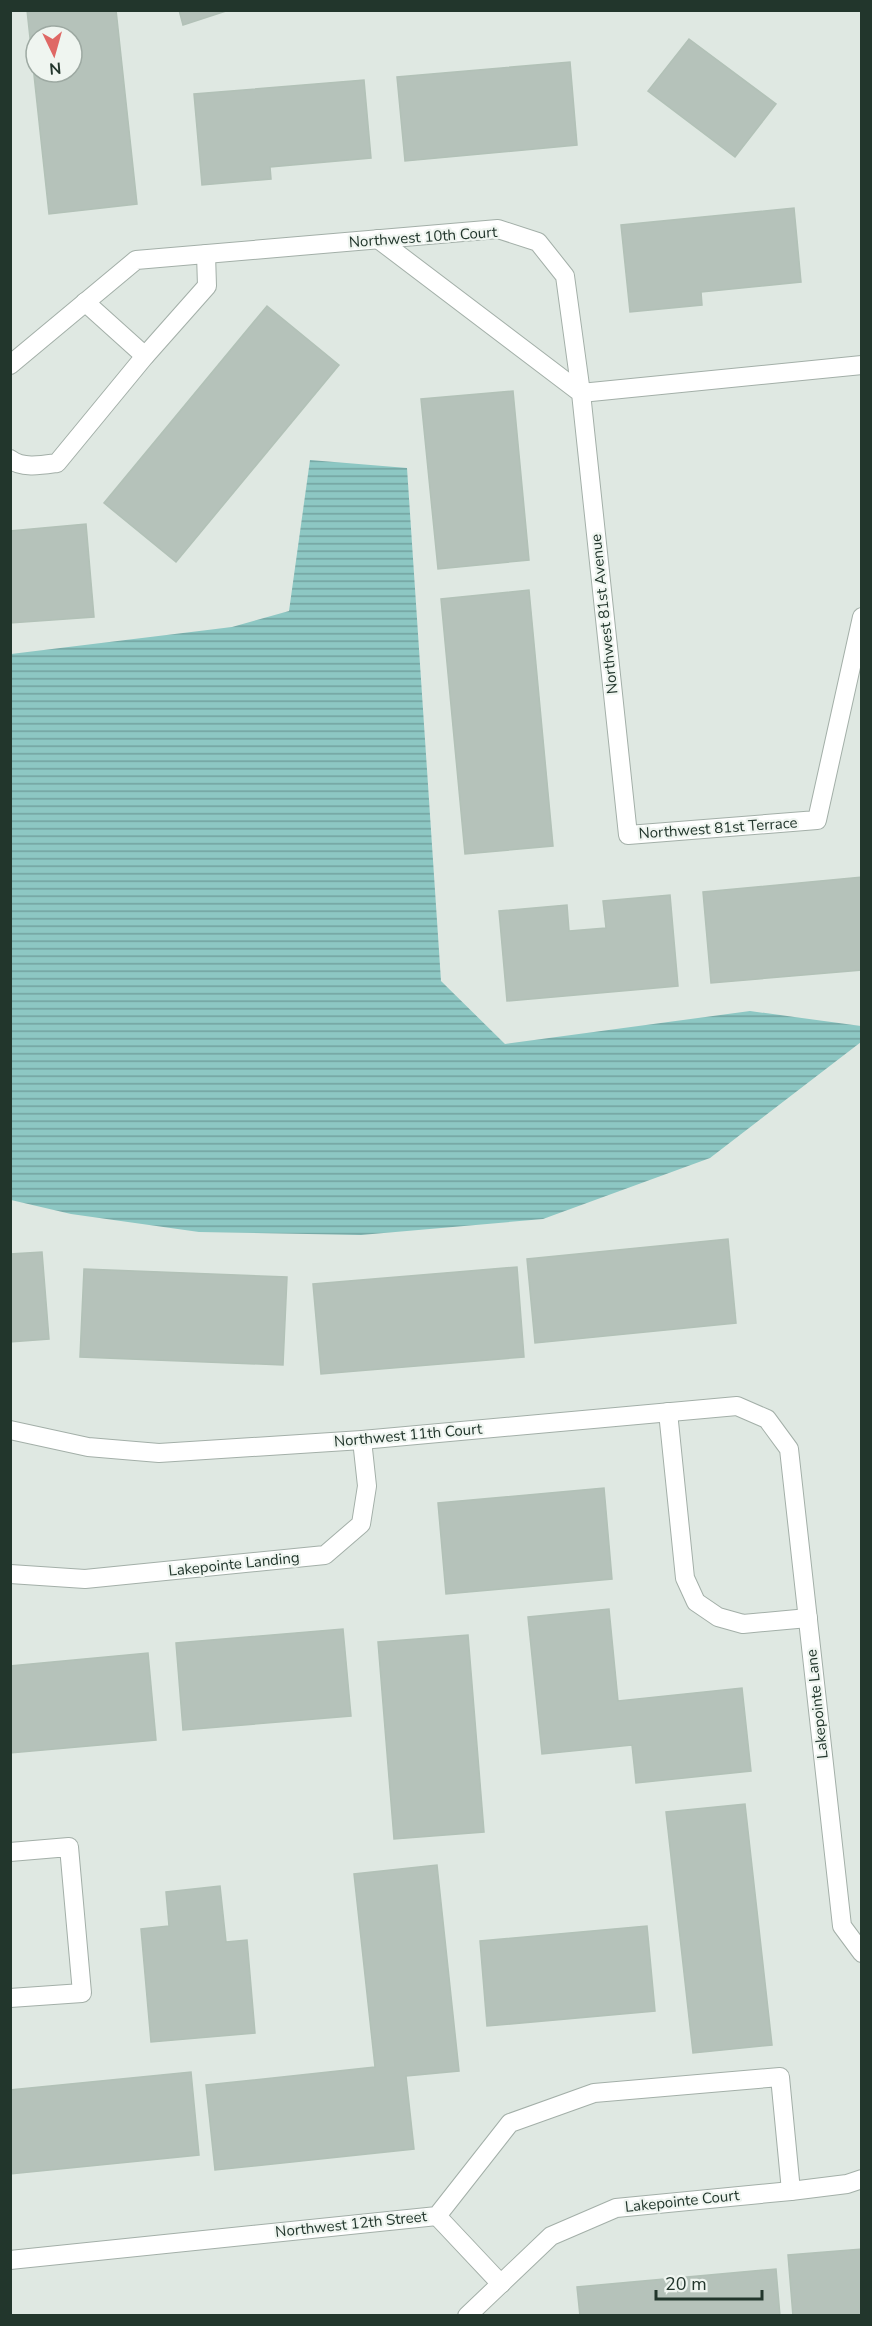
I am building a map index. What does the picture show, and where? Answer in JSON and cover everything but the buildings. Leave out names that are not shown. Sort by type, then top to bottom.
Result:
[{"type":"street","name":"Northwest 10th Court","points":[[10,365],[136,260],[498,229],[538,242],[565,276],[581,393]]},
{"type":"street","points":[[378,239],[581,393],[861,365]]},
{"type":"street","points":[[10,459],[15,463],[39,466],[57,463],[145,356],[207,286],[206,254]]},
{"type":"street","points":[[85,302],[145,356]]},
{"type":"street","name":"Northwest 81st Avenue","points":[[581,393],[627,835]]},
{"type":"street","name":"Northwest 81st Terrace","points":[[627,835],[817,820],[861,617]]},
{"type":"street","name":"Northwest 11th Court","points":[[10,1430],[88,1447],[159,1453],[362,1440],[737,1406],[767,1419],[789,1449]]},
{"type":"street","points":[[668,1412],[685,1578],[696,1602],[718,1617],[743,1624],[808,1618]]},
{"type":"street","name":"Lakepointe Landing","points":[[10,1574],[85,1580],[325,1555],[361,1524],[367,1486],[362,1440]]},
{"type":"street","name":"Lakepointe Lane","points":[[789,1449],[842,1926],[861,1953]]},
{"type":"street","points":[[10,1852],[69,1847],[82,1993],[10,1998]]},
{"type":"street","name":"Northwest 12th Street","points":[[10,2260],[437,2216],[510,2123],[594,2093],[780,2077],[791,2190]]},
{"type":"street","name":"Lakepointe Court","points":[[467,2316],[551,2236],[615,2208],[847,2184],[861,2179]]},
{"type":"street","points":[[437,2216],[501,2284]]},
{"type":"water","points":[[310,460],[407,468],[441,981],[505,1044],[750,1011],[861,1026],[861,1042],[710,1158],[543,1219],[361,1235],[199,1232],[71,1214],[11,1200],[11,654],[232,627],[289,611]]}]
